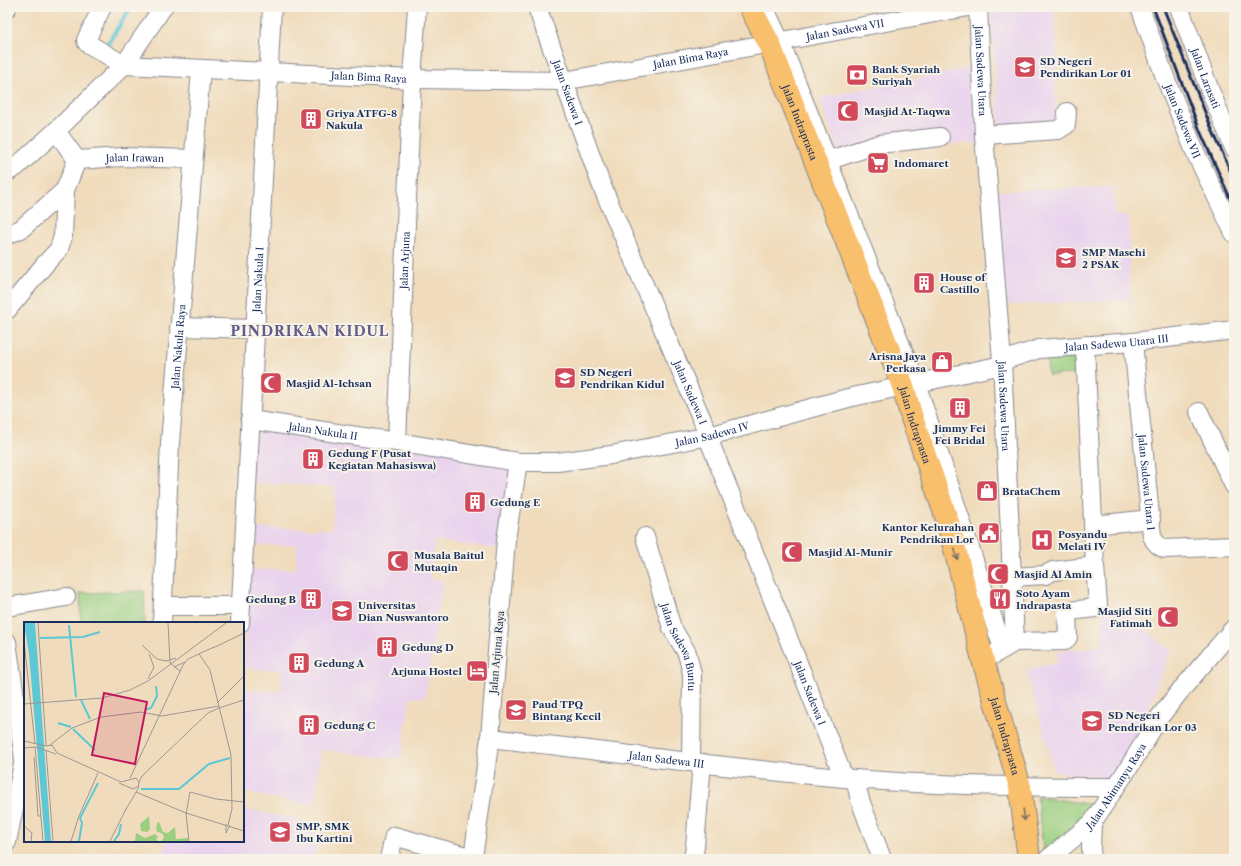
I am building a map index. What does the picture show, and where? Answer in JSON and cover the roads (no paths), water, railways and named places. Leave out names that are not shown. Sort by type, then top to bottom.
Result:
[{"type":"main road","name":"Jalan Indraprasta","points":[[750,7],[774,42],[816,164],[909,384],[912,418],[948,522],[984,660],[1020,787],[1030,859]]},
{"type":"street","points":[[102,7],[86,40],[87,43],[124,65]]},
{"type":"street","points":[[7,172],[16,167],[56,131],[124,65],[163,7]]},
{"type":"street","name":"Jalan Nakula I","points":[[241,614],[272,7]]},
{"type":"street","name":"Jalan Arjuna","points":[[397,442],[412,79],[417,7]]},
{"type":"street","name":"Jalan Sadewa I","points":[[537,7],[601,184],[709,436],[709,440],[860,800],[882,859]]},
{"type":"street","points":[[764,7],[774,42],[909,384],[1009,646]]},
{"type":"street","name":"Jalan Sadewa VII","points":[[774,42],[968,7]]},
{"type":"street","name":"Jalan Sadewa Utara","points":[[978,7],[984,135],[1002,363],[1012,577],[1009,646]]},
{"type":"street","name":"Jalan Sadewa VII","points":[[1140,7],[1166,80],[1193,147],[1234,233]]},
{"type":"street","name":"Jalan Larasati","points":[[1179,7],[1209,88],[1234,148]]},
{"type":"street","name":"Jalan Bima Raya","points":[[124,65],[201,70],[412,79],[564,81],[774,42]]},
{"type":"street","name":"Jalan Nakula Raya","points":[[162,615],[170,443],[201,70]]},
{"type":"street","points":[[984,135],[1058,130],[1066,125],[1067,112]]},
{"type":"street","points":[[7,310],[59,249],[62,243],[65,190],[77,160],[56,131]]},
{"type":"street","points":[[816,164],[879,144],[940,137]]},
{"type":"street","name":"Jalan Irawan","points":[[77,160],[122,157],[193,159]]},
{"type":"street","points":[[7,235],[21,229],[65,190]]},
{"type":"street","points":[[180,327],[255,328]]},
{"type":"street","name":"Jalan Sadewa Utara III","points":[[909,384],[1002,363],[1040,349],[1133,342],[1234,330]]},
{"type":"street","name":"Jalan Sadewa Utara I","points":[[1133,342],[1152,536],[1154,541],[1158,546],[1165,549],[1234,546]]},
{"type":"street","points":[[984,660],[1009,646],[1065,641],[1067,639],[1067,613],[1069,611],[1096,608],[1098,605],[1085,345]]},
{"type":"street","name":"Jalan Sadewa IV","points":[[518,462],[556,462],[611,455],[709,436],[848,398],[909,384]]},
{"type":"street","points":[[1199,412],[1234,486]]},
{"type":"street","name":"Jalan Nakula II","points":[[250,420],[397,442]]},
{"type":"street","points":[[397,442],[518,462]]},
{"type":"street","name":"Jalan Arjuna Raya","points":[[389,859],[394,836],[474,859],[490,738],[506,540],[518,462]]},
{"type":"street","points":[[1094,525],[1151,519]]},
{"type":"street","name":"Jalan Sadewa Buntu","points":[[645,537],[672,628],[691,664],[696,762],[695,846],[693,859]]},
{"type":"street","points":[[1012,577],[1045,575],[1053,571],[1095,566]]},
{"type":"street","points":[[7,607],[66,597]]},
{"type":"street","points":[[162,615],[241,614]]},
{"type":"street","name":"Jalan Abimanyu Raya","points":[[1048,859],[1092,823],[1132,764],[1158,719],[1234,628]]},
{"type":"street","points":[[7,642],[24,760],[7,842]]},
{"type":"street","name":"Jalan Sadewa III","points":[[490,738],[850,778],[1020,787],[1115,787]]},
{"type":"street","points":[[1092,823],[1090,849],[1092,859]]},
{"type":"waterway","points":[[107,45],[131,7]]},
{"type":"railway","points":[[1153,7],[1200,131],[1234,207]]},
{"type":"railway","points":[[1163,7],[1211,127],[1234,179]]},
{"type":"place","name":"SD Negeri Pendirikan Lor 01","points":[[1025,67]]},
{"type":"place","name":"Bank Syariah Suriyah","points":[[857,75]]},
{"type":"place","name":"Masjid At-Taqwa","points":[[848,111]]},
{"type":"place","name":"Griya ATFG-8 Nakula","points":[[311,119]]},
{"type":"place","name":"Indomaret","points":[[878,163]]},
{"type":"place","name":"SMP Masehi 2 PSAK","points":[[1066,258]]},
{"type":"place","name":"House of Castillo","points":[[924,283]]},
{"type":"place","name":"Arisna Jaya Perkasa","points":[[942,362]]},
{"type":"place","name":"SD Negeri Pendrikan Kidul","points":[[565,378]]},
{"type":"place","name":"Masjid Al-Ichsan","points":[[271,383]]},
{"type":"place","name":"Jimmy Fei Fei Bridal","points":[[960,408]]},
{"type":"place","name":"Gedung F (Pusat Kegiatan Mahasiswa)","points":[[313,459]]},
{"type":"place","name":"BrataChem","points":[[987,491]]},
{"type":"place","name":"Gedung E","points":[[475,502]]},
{"type":"place","name":"Kantor Kelurahan Pendrikan Lor","points":[[989,533]]},
{"type":"place","name":"Posyandu Melati IV","points":[[1042,540]]},
{"type":"place","name":"Masjid Al-Munir","points":[[792,552]]},
{"type":"place","name":"Musala Baitul Mutaqin","points":[[398,561]]},
{"type":"place","name":"Masjid Al Amin","points":[[998,574]]},
{"type":"place","name":"Gedung B","points":[[311,599]]},
{"type":"place","name":"Soto Ayam Indrapasta","points":[[1000,599]]},
{"type":"place","name":"Universitas Dian Nuswantoro","points":[[342,611]]},
{"type":"place","name":"Masjid Siti Fatimah","points":[[1168,617]]},
{"type":"place","name":"Gedung D","points":[[387,647]]},
{"type":"place","name":"Gedung A","points":[[299,663]]},
{"type":"place","name":"Arjuna Hostel","points":[[477,671]]},
{"type":"place","name":"Paud TPQ Bintang Kecil","points":[[516,710]]},
{"type":"place","name":"SD Negeri Pendrikan Lor 03","points":[[1092,721]]},
{"type":"place","name":"Gedung C","points":[[309,725]]},
{"type":"place","name":"SMP, SMK Ibu Kartini","points":[[280,832]]},
{"type":"district","name":"PINDRIKAN KIDUL","points":[[310,331]]}]
